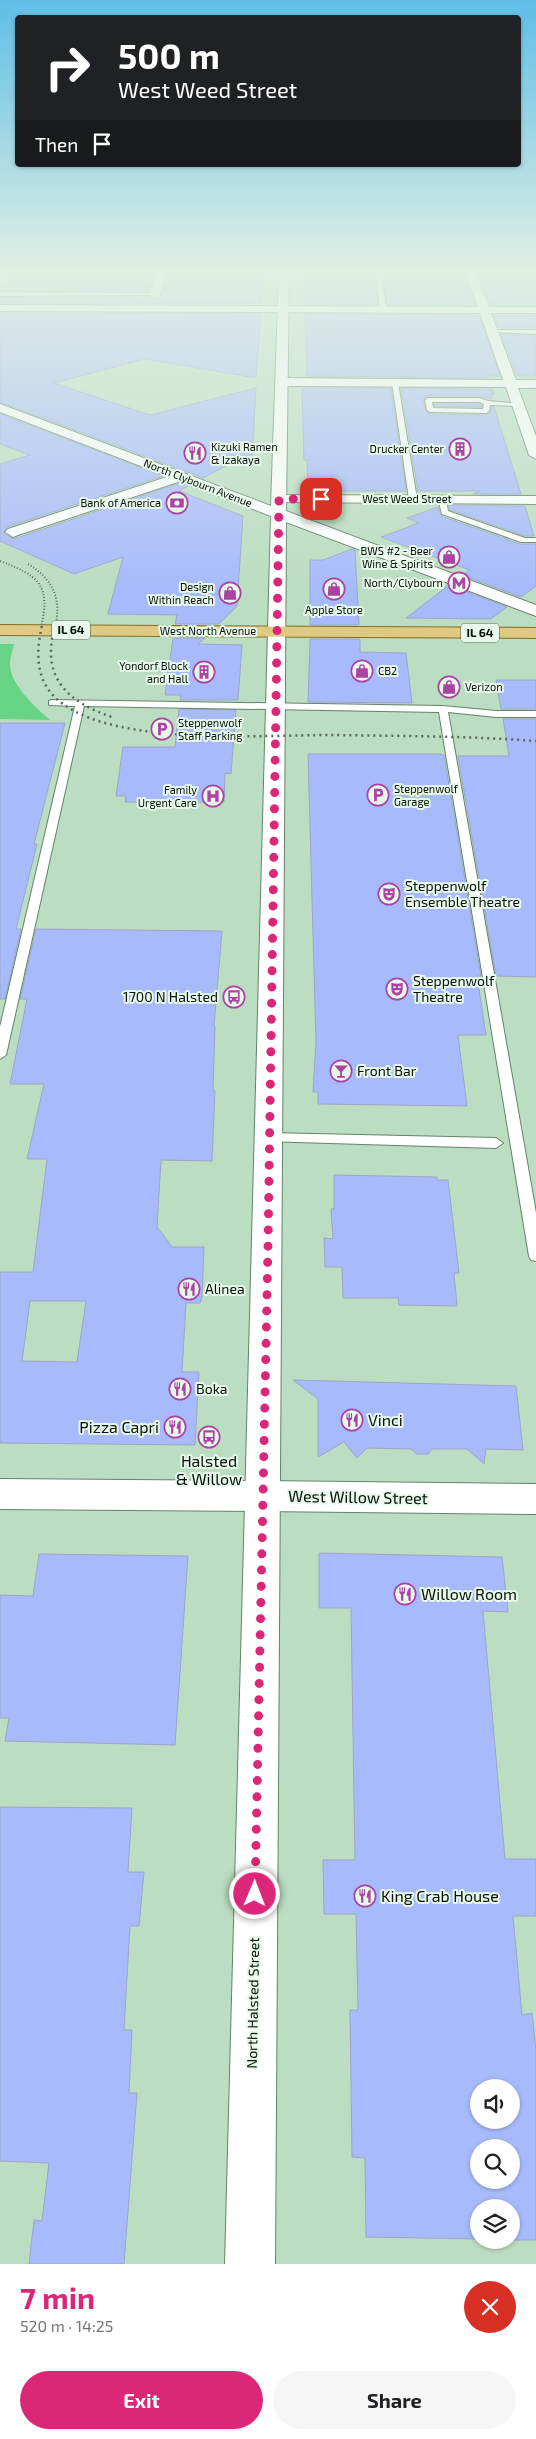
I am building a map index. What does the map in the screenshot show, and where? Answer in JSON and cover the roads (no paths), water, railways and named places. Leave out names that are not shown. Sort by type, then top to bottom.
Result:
[{"type":"main road","name":"North Halsted Street","points":[[250,2264],[281,378]]},
{"type":"main road","points":[[510,378],[535,451]]},
{"type":"main road","points":[[281,382],[536,384]]},
{"type":"main road","name":"North Clybourn Avenue","points":[[0,408],[182,476],[279,506],[536,611]]},
{"type":"main road","points":[[13,532],[182,476]]},
{"type":"main road","name":"West Weed Street","points":[[279,506],[413,499],[536,500]]},
{"type":"main road","name":"West North Avenue","points":[[0,630],[536,633]]},
{"type":"main road","name":"West Willow Street","points":[[0,1494],[536,1499]]},
{"type":"lane","points":[[395,383],[413,499]]},
{"type":"lane","points":[[487,404],[486,411],[430,410],[428,400],[480,400],[487,404],[518,404]]},
{"type":"lane","points":[[442,499],[445,512],[524,540],[536,540]]},
{"type":"lane","points":[[52,703],[443,709],[496,714],[536,714]]},
{"type":"lane","points":[[0,1055],[80,704]]},
{"type":"lane","points":[[443,709],[536,1256]]},
{"type":"lane","points":[[268,1138],[496,1143]]},
{"type":"railway","points":[[0,561],[33,577],[39,584],[43,591],[44,601],[41,628]]},
{"type":"railway","points":[[28,564],[44,576],[54,591],[57,608],[55,628]]},
{"type":"railway","points":[[42,626],[38,659],[47,688],[63,704],[88,717],[119,727],[192,735],[408,736],[536,741]]},
{"type":"railway","points":[[55,626],[51,644],[51,660],[55,674],[62,686],[71,696],[84,705],[115,718]]},
{"type":"place","name":"Drucker Center","points":[[460,449]]},
{"type":"place","name":"Kizuki Ramen & Izakaya","points":[[195,453]]},
{"type":"place","name":"Bank of America","points":[[177,503]]},
{"type":"place","name":"BWS #2 - Beer Wine & Spirits","points":[[449,557]]},
{"type":"place","name":"North/Clybourn","points":[[459,583]]},
{"type":"place","name":"Apple Store","points":[[334,589]]},
{"type":"place","name":"Design Within Reach","points":[[230,593]]},
{"type":"place","name":"CB2","points":[[362,671]]},
{"type":"place","name":"Yondorf Block and Hall","points":[[204,672]]},
{"type":"place","name":"Verizon","points":[[449,687]]},
{"type":"place","name":"Steppenwolf Staff Parking","points":[[162,729]]},
{"type":"place","name":"Steppenwolf Garage","points":[[378,795]]},
{"type":"place","name":"Family Urgent Care","points":[[213,796]]},
{"type":"place","name":"Steppenwolf Ensemble Theatre","points":[[389,894]]},
{"type":"place","name":"Steppenwolf Theatre","points":[[397,989]]},
{"type":"place","name":"1700 N Halsted","points":[[234,997]]},
{"type":"place","name":"Front Bar","points":[[341,1071]]},
{"type":"place","name":"Alinea","points":[[189,1289]]},
{"type":"place","name":"Boka","points":[[180,1389]]},
{"type":"place","name":"Vinci","points":[[352,1420]]},
{"type":"place","name":"Pizza Capri","points":[[175,1427]]},
{"type":"place","name":"Halsted & Willow","points":[[209,1437]]},
{"type":"place","name":"Willow Room","points":[[405,1594]]},
{"type":"place","name":"King Crab House","points":[[365,1896]]}]
